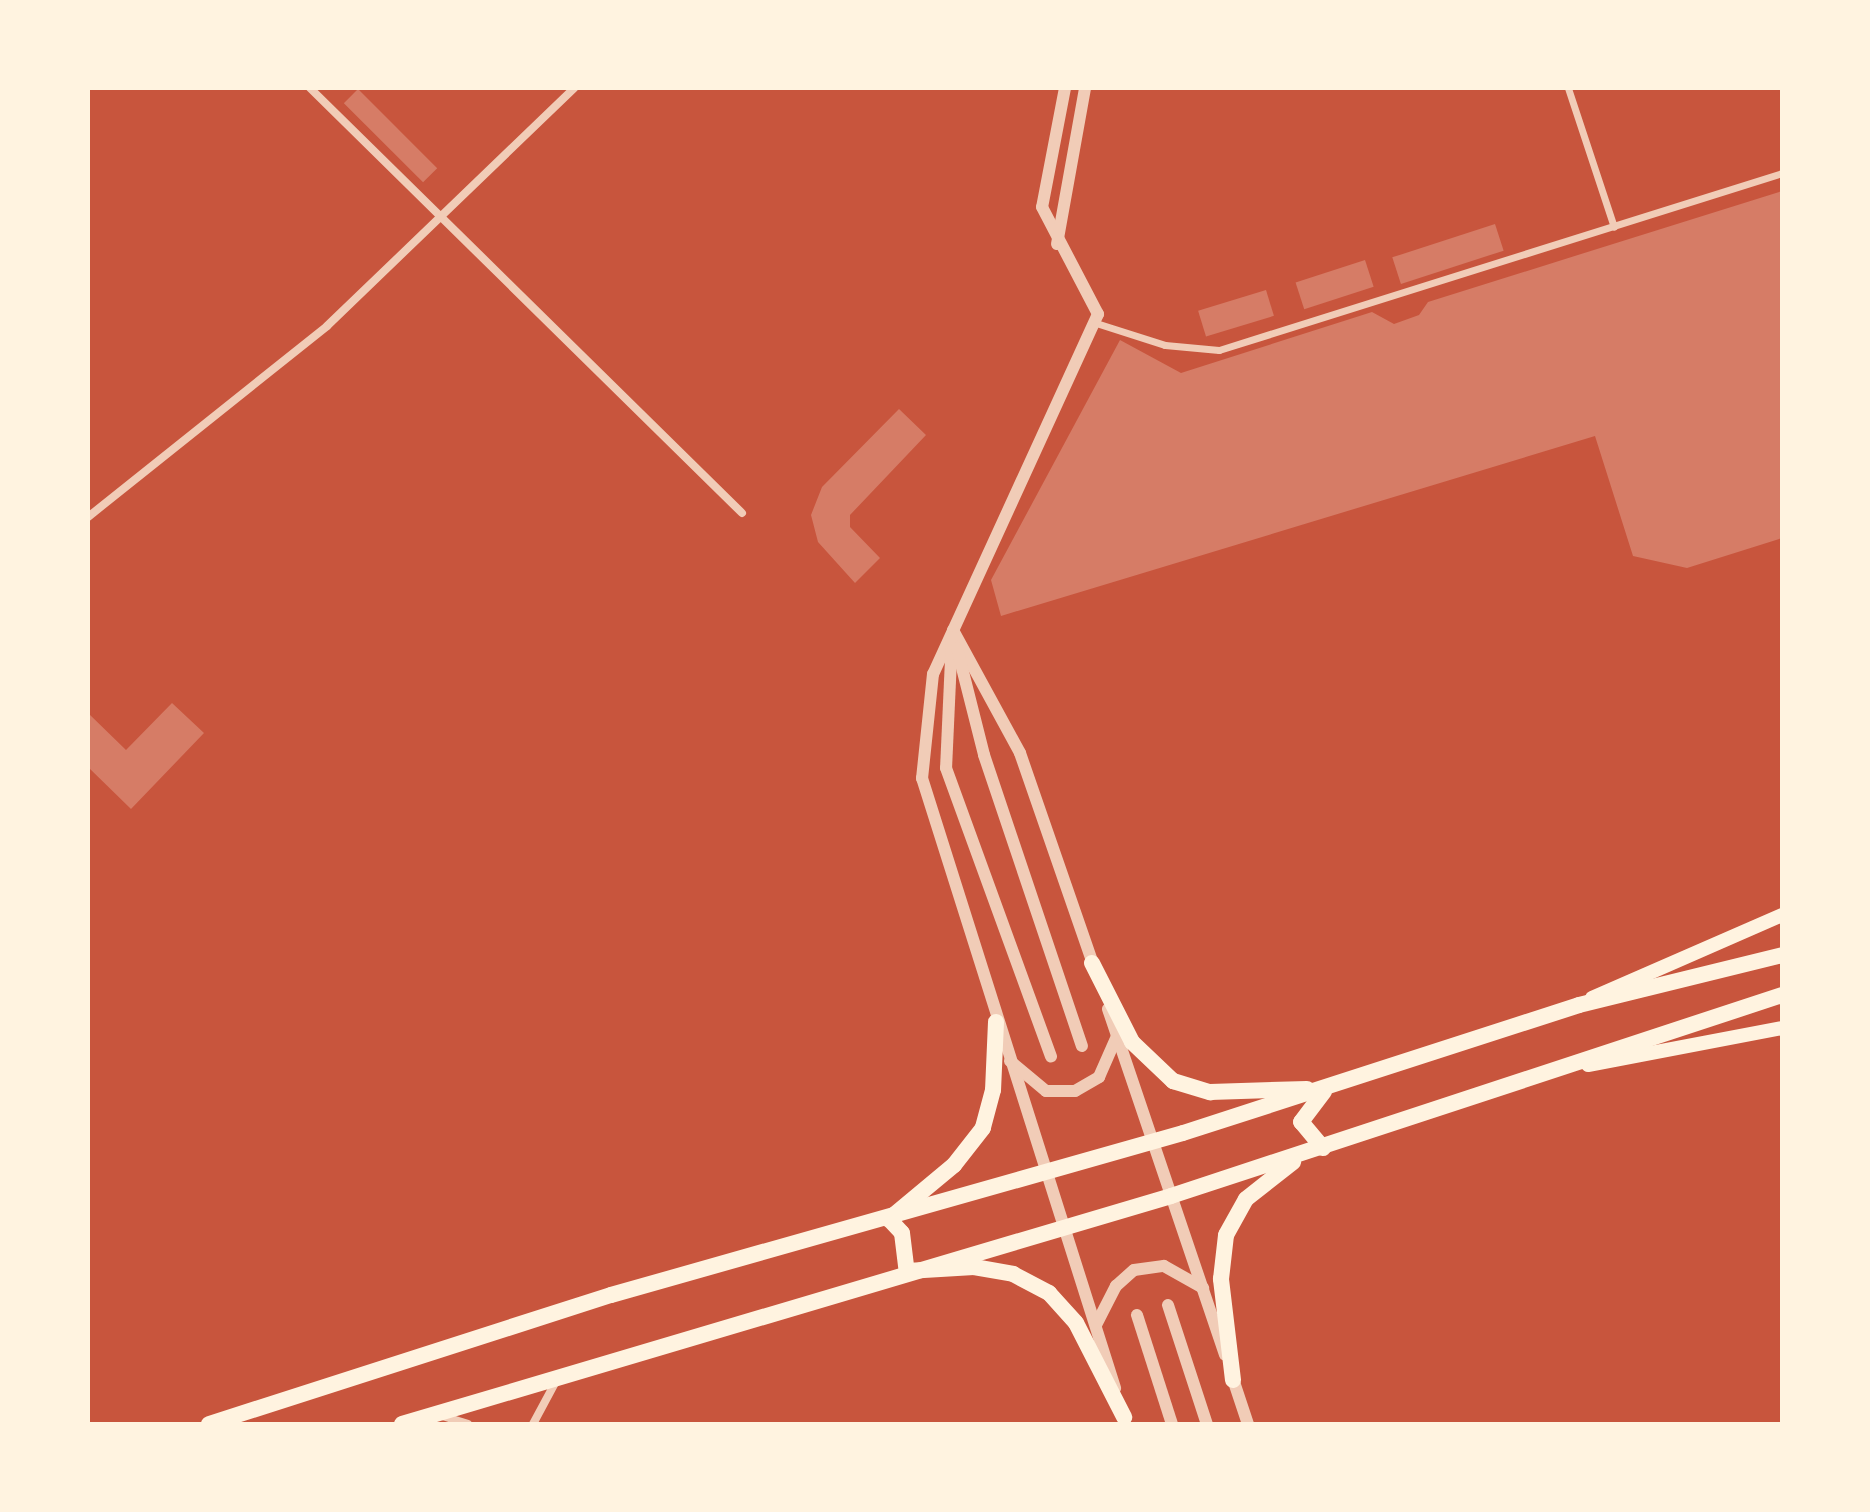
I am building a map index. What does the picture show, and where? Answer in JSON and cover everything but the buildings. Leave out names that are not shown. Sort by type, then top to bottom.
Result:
[{"type":"main road","points":[[1579,1005],[1782,915]]},
{"type":"main road","points":[[209,1424],[611,1295],[1153,1142],[1579,1005],[1782,955]]},
{"type":"main road","points":[[1092,963],[1132,1042],[1173,1081],[1210,1092],[1328,1088]]},
{"type":"main road","points":[[402,1424],[1065,1224],[1171,1196],[1587,1065],[1782,995]]},
{"type":"main road","points":[[889,1219],[954,1165],[983,1128],[993,1090],[996,1022]]},
{"type":"main road","points":[[1587,1065],[1782,1028]]},
{"type":"main road","points":[[1323,1148],[1301,1122],[1328,1088]]},
{"type":"main road","points":[[1233,1380],[1221,1279],[1231,1222],[1261,1186],[1323,1148]]},
{"type":"main road","points":[[889,1219],[902,1233],[907,1271]]},
{"type":"main road","points":[[907,1271],[974,1267],[1013,1274],[1049,1293],[1076,1323],[1126,1420]]},
{"type":"street","points":[[310,88],[437,219],[742,513]]},
{"type":"street","points":[[88,517],[327,326],[574,88]]},
{"type":"street","points":[[1065,88],[1041,191],[1057,244],[1093,295],[1096,323],[933,674],[922,778],[996,1022],[1065,1224],[1126,1420]]},
{"type":"street","points":[[1057,244],[1085,88]]},
{"type":"street","points":[[1568,88],[1614,227]]},
{"type":"street","points":[[1096,323],[1165,345],[1219,350],[1782,173]]},
{"type":"street","points":[[953,630],[1020,753],[1248,1424]]},
{"type":"street","points":[[953,630],[984,755],[1082,1046]]},
{"type":"street","points":[[953,630],[946,768],[1051,1056]]},
{"type":"street","points":[[1008,1059],[1046,1091],[1075,1091],[1099,1077],[1117,1036]]},
{"type":"street","points":[[1096,1325],[1116,1286],[1134,1270],[1164,1266],[1203,1288]]},
{"type":"street","points":[[1168,1305],[1207,1424]]},
{"type":"street","points":[[1137,1315],[1172,1424]]},
{"type":"street","points":[[533,1424],[560,1376]]},
{"type":"street","points":[[435,1413],[468,1424]]}]
